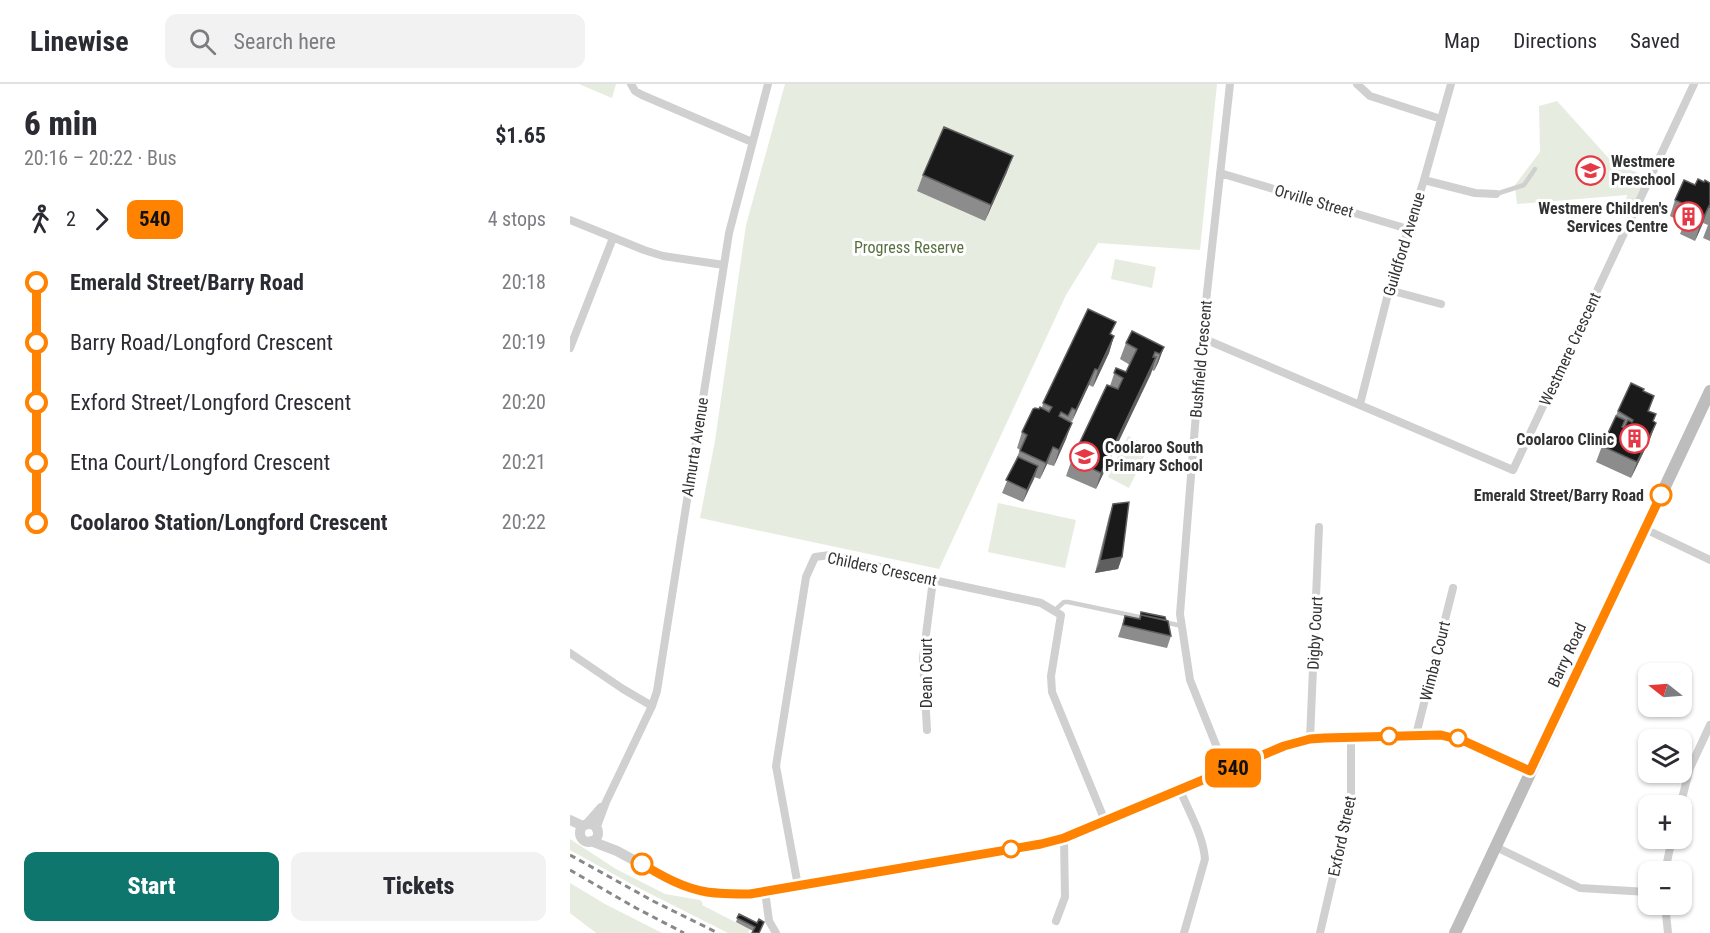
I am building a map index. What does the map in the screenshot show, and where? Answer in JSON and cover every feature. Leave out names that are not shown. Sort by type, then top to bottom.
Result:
[{"type":"main road","name":"Barry Road","points":[[1455,933],[1710,391]]},
{"type":"street","points":[[631,84],[635,91],[642,95],[752,142]]},
{"type":"street","name":"Almurta Avenue","points":[[589,829],[606,802],[657,692],[733,214],[768,84]]},
{"type":"street","name":"Bushfield Crescent","points":[[1226,770],[1191,680],[1180,614],[1202,338],[1230,84]]},
{"type":"street","points":[[1357,84],[1370,96],[1441,119]]},
{"type":"street","name":"Guildford Avenue","points":[[1360,404],[1389,290],[1424,180],[1451,84]]},
{"type":"street","name":"Westmere Crescent","points":[[1202,338],[1513,470],[1694,84]]},
{"type":"street","name":"Orville Street","points":[[1220,173],[1408,229]]},
{"type":"street","points":[[1424,180],[1475,194],[1496,194]]},
{"type":"street","points":[[570,220],[663,256],[724,266]]},
{"type":"street","points":[[570,348],[613,238]]},
{"type":"street","points":[[1389,290],[1441,304]]},
{"type":"street","name":"Digby Court","points":[[1310,739],[1319,526]]},
{"type":"street","points":[[1645,529],[1710,560]]},
{"type":"street","name":"Childers Crescent","points":[[798,886],[776,766],[806,577],[815,557],[830,555],[1041,603],[1054,611]]},
{"type":"street","name":"Dean Court","points":[[927,730],[923,658],[933,580]]},
{"type":"street","name":"Wimba Court","points":[[1416,735],[1453,588]]},
{"type":"street","points":[[1054,611],[1061,615],[1051,676],[1052,692],[1105,821]]},
{"type":"street","points":[[570,653],[652,706]]},
{"type":"street","points":[[1683,795],[1690,768],[1710,725]]},
{"type":"street","points":[[570,820],[589,829],[617,850],[663,876],[698,890],[741,894],[1041,844],[1064,838],[1284,746],[1310,739],[1441,735],[1478,746],[1530,771]]},
{"type":"street","name":"Exford Street","points":[[1320,933],[1351,799],[1351,737]]},
{"type":"street","points":[[1180,790],[1200,837],[1205,858],[1184,933]]},
{"type":"street","points":[[570,826],[589,829]]},
{"type":"street","points":[[589,829],[583,840],[617,850]]},
{"type":"street","points":[[1056,921],[1065,897],[1064,838]]},
{"type":"street","points":[[1496,847],[1580,888],[1638,891]]},
{"type":"street","points":[[765,891],[769,921],[776,933]]},
{"type":"street","points":[[1666,915],[1668,933]]},
{"type":"lane","points":[[1496,194],[1524,185],[1534,169]]},
{"type":"lane","points":[[1054,611],[1064,602],[1068,602],[1182,626]]},
{"type":"green space","points":[[579,84],[616,84],[612,98]]},
{"type":"green space","name":"Progress Reserve","points":[[785,84],[1217,84],[1200,250],[1098,243],[1066,295],[939,569],[700,518],[715,441],[746,225]]},
{"type":"green space","points":[[1557,101],[1613,163],[1648,177],[1633,209],[1625,205],[1627,195],[1517,204],[1515,185],[1540,152],[1539,106]]},
{"type":"green space","points":[[1115,259],[1156,267],[1152,288],[1111,279]]},
{"type":"green space","points":[[1128,436],[1149,446],[1129,488],[1108,477]]},
{"type":"green space","points":[[998,503],[1076,520],[1065,568],[988,552]]},
{"type":"green space","points":[[570,839],[616,869],[665,894],[700,900],[702,905],[735,922],[752,925],[748,933],[728,933],[635,886],[570,850]]},
{"type":"green space","points":[[570,883],[662,933],[596,933],[570,913]]},
{"type":"building","points":[[944,127],[1013,156],[991,205],[923,175]]},
{"type":"building","points":[[1698,179],[1710,183],[1710,207],[1700,225],[1686,218],[1688,213],[1683,211],[1686,205],[1675,200],[1684,180],[1695,185]]},
{"type":"building","points":[[1088,309],[1116,322],[1110,334],[1114,336],[1098,370],[1095,369],[1076,410],[1072,408],[1068,416],[1061,412],[1059,416],[1072,423],[1059,450],[1053,447],[1046,463],[1020,451],[1027,435],[1022,432],[1033,409],[1040,407],[1049,412],[1052,407],[1043,403]]},
{"type":"building","points":[[1132,331],[1164,347],[1160,354],[1155,352],[1153,357],[1156,357],[1101,473],[1072,459],[1107,385],[1118,389],[1123,378],[1114,373],[1116,368],[1126,372],[1137,349],[1126,343]]},
{"type":"building","name":"Coolaroo Clinic","points":[[1631,383],[1654,396],[1648,411],[1656,414],[1653,421],[1656,423],[1637,462],[1602,446],[1616,416],[1625,420],[1622,427],[1624,428],[1628,420],[1632,422],[1633,420],[1618,411]]},
{"type":"building","points":[[1018,457],[1038,466],[1027,490],[1006,480]]},
{"type":"building","points":[[1129,502],[1122,557],[1100,561],[1113,504]]},
{"type":"building","points":[[1141,612],[1165,617],[1166,620],[1141,615],[1140,619]]},
{"type":"building","points":[[1141,615],[1168,621],[1171,636],[1123,625],[1125,616],[1140,619]]},
{"type":"building","points":[[739,914],[757,923],[759,919],[764,922],[759,933],[752,933],[755,927],[737,918]]},
{"type":"railway","points":[[570,855],[653,901],[718,933]]},
{"type":"railway","points":[[570,870],[684,933]]},
{"type":"bus line","name":"540","points":[[642,864],[680,884],[698,890],[750,894],[1041,844],[1064,838],[1284,746],[1310,739],[1441,735],[1478,746],[1530,771],[1661,495]]},
{"type":"place","name":"Westmere Preschool","points":[[1590,170]]},
{"type":"place","name":"Westmere Children's Services Centre","points":[[1689,217]]},
{"type":"place","name":"Coolaroo Clinic","points":[[1635,439]]},
{"type":"place","name":"Coolaroo South Primary School","points":[[1084,456]]},
{"type":"place","name":"Emerald Street/Barry Road","points":[[1661,495]]}]
